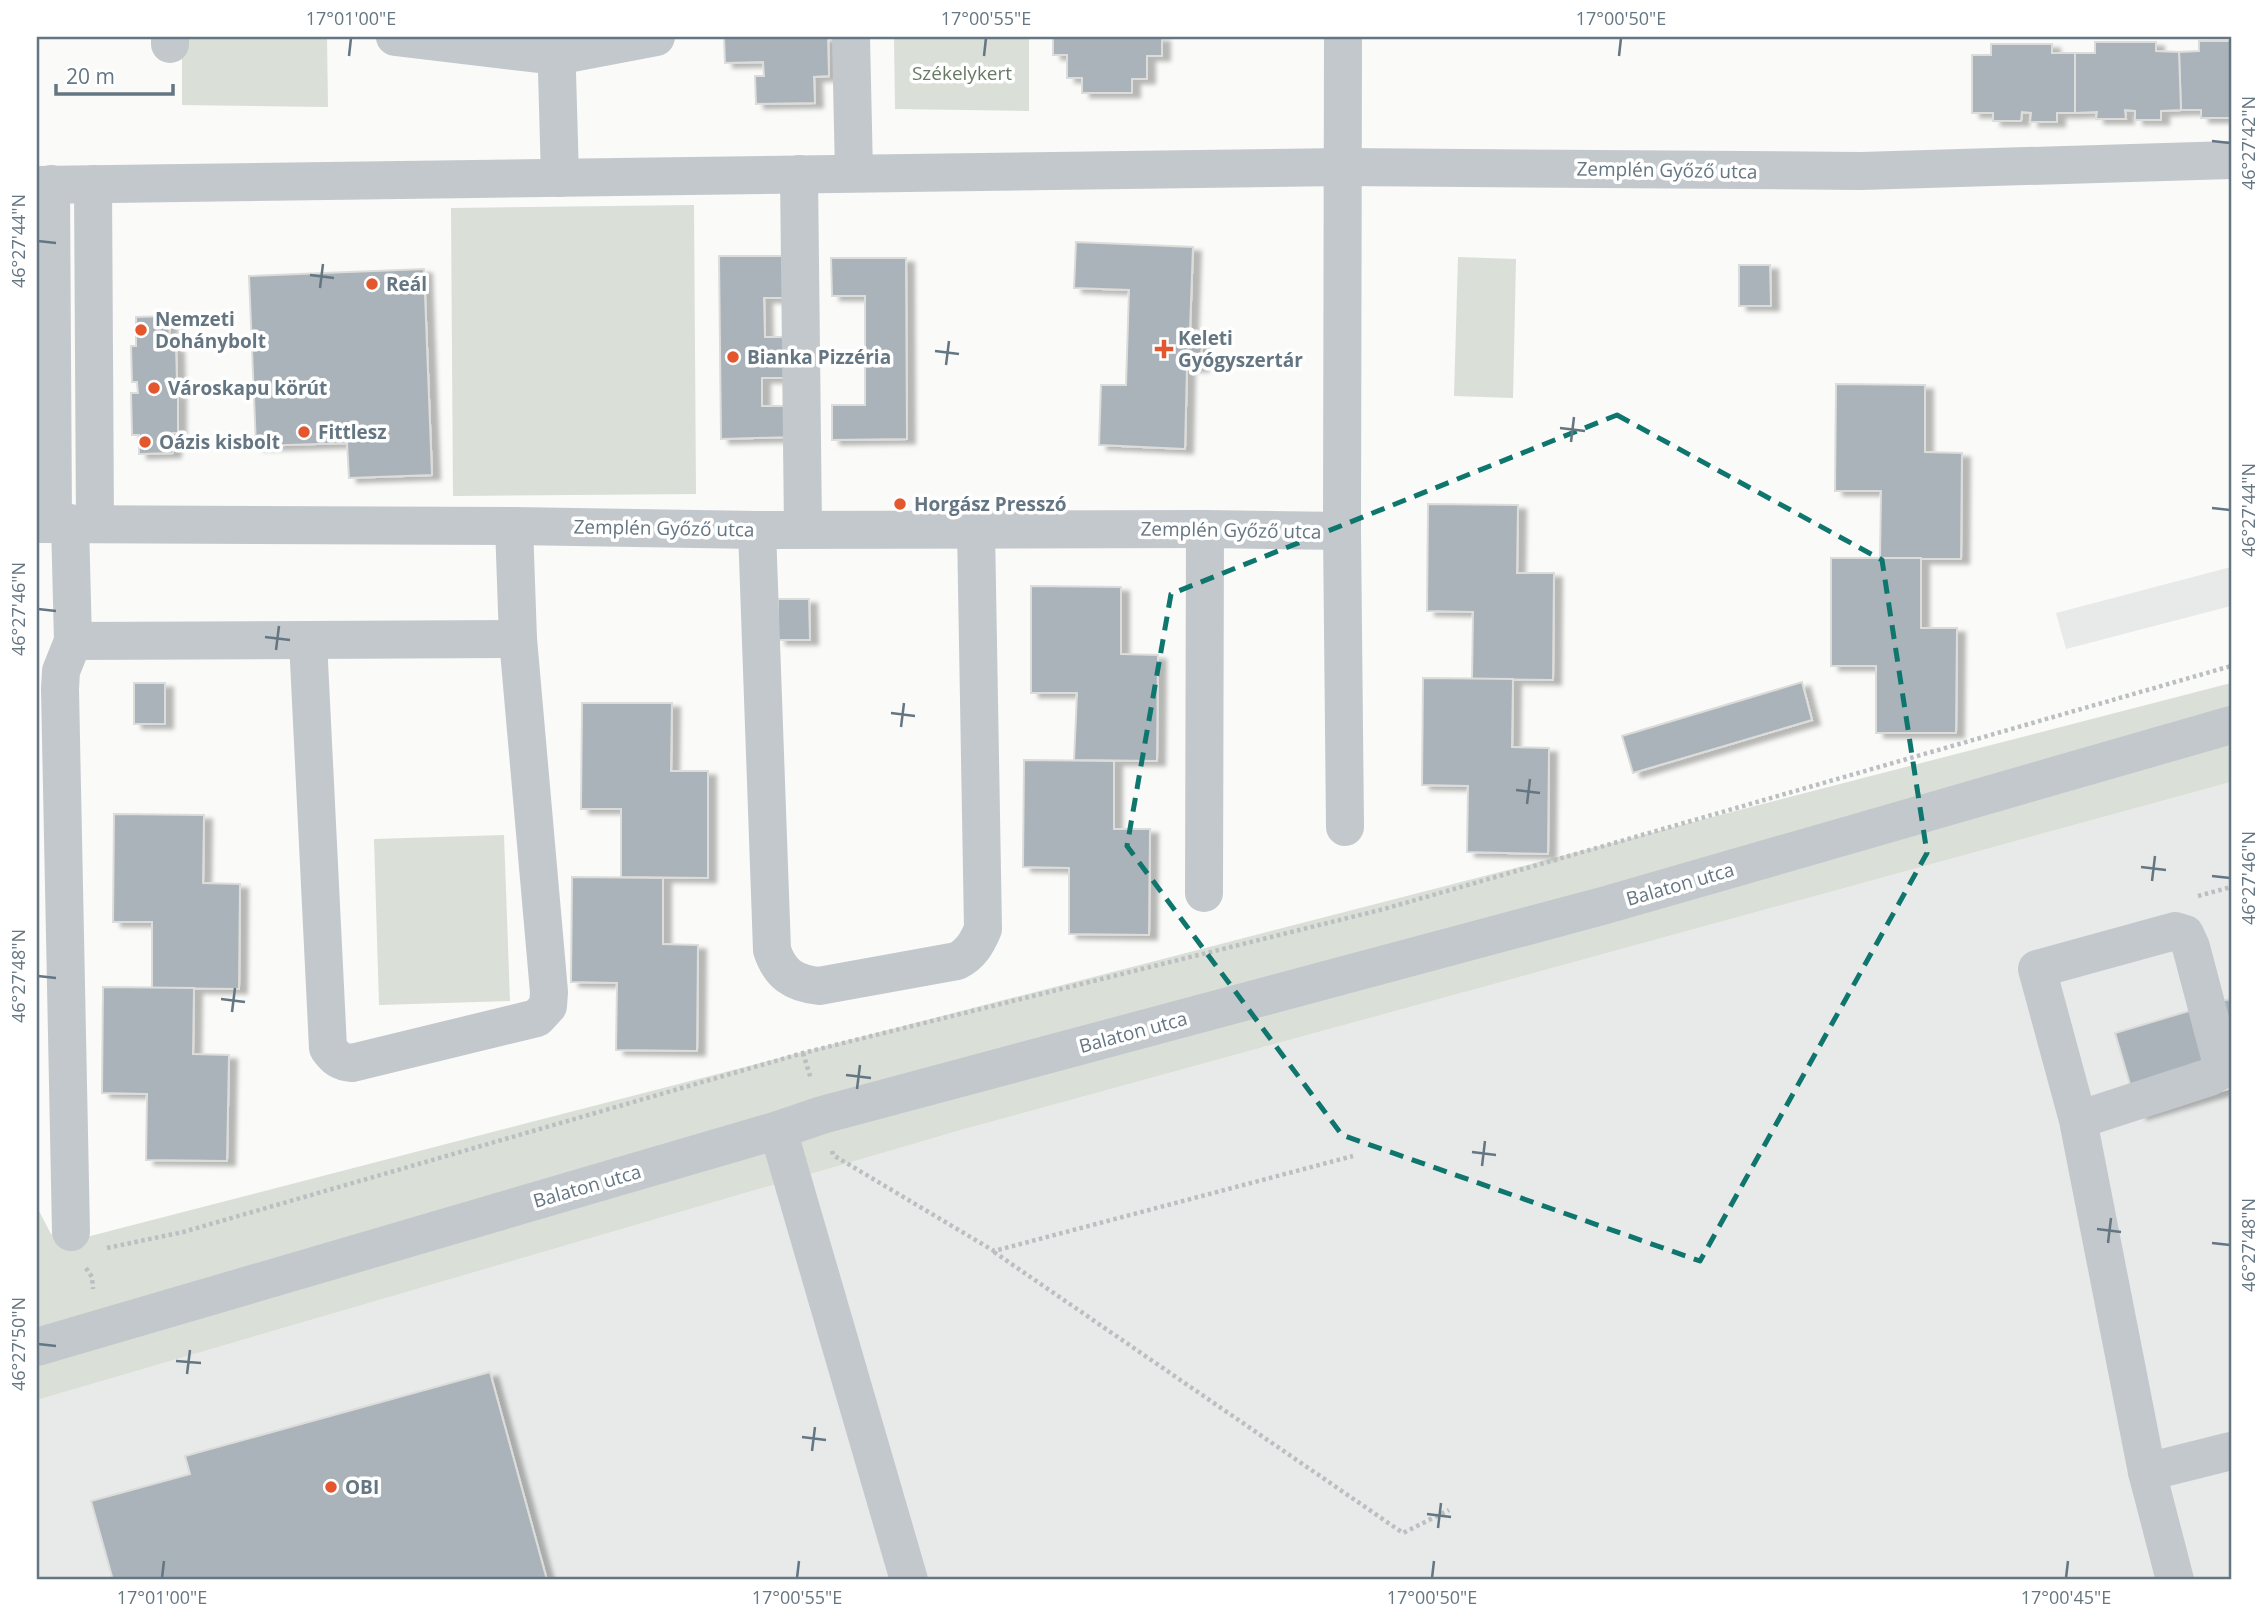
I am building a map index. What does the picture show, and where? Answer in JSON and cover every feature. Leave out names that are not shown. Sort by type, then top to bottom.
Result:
[{"type":"street","points":[[395,37],[556,46],[656,37]]},
{"type":"street","points":[[851,37],[854,173]]},
{"type":"street","points":[[74,1243],[60,689],[61,671],[73,642],[64,524],[51,241],[44,185],[1344,167],[1343,37]]},
{"type":"street","points":[[556,46],[560,177]]},
{"type":"street","name":"Zemplén Győző utca","points":[[64,524],[757,530],[1205,528],[1342,531],[1344,167],[1847,171],[2231,160]]},
{"type":"street","points":[[799,174],[803,530]]},
{"type":"street","points":[[64,524],[94,239],[93,184]]},
{"type":"street","points":[[308,641],[328,1048],[333,1056],[342,1062],[352,1063],[537,1018],[548,1006],[549,982],[518,639],[514,526]]},
{"type":"street","points":[[1204,893],[1205,528]]},
{"type":"street","points":[[757,530],[772,950],[777,965],[784,972],[798,982],[819,986],[957,961],[972,950],[983,929],[976,529]]},
{"type":"street","points":[[1342,531],[1345,827]]},
{"type":"street","points":[[73,642],[518,639]]},
{"type":"street","name":"Balaton utca","points":[[37,1347],[822,1115],[1606,905],[2231,725]]},
{"type":"street","points":[[2078,1120],[2210,1077],[2218,1072],[2221,1061],[2192,947],[2185,934],[2175,931],[2037,969],[2078,1120],[2147,1472],[2175,1580]]},
{"type":"street","points":[[778,1130],[909,1580]]},
{"type":"street","points":[[2147,1472],[2231,1451]]},
{"type":"path","points":[[96,1331],[92,1278],[74,1243],[183,1233],[803,1053],[1384,909],[2231,666]]},
{"type":"path","points":[[803,1053],[833,1156],[994,1251],[1403,1533],[1449,1510]]},
{"type":"path","points":[[994,1251],[1353,1156]]},
{"type":"highlighted area","points":[[1617,415],[1882,560],[1927,853],[1700,1261],[1342,1135],[1127,846],[1171,594]]},
{"type":"shaded area","points":[[2231,567],[2231,606],[2066,649],[2056,613]]},
{"type":"shaded area","points":[[2231,782],[2231,1580],[37,1580],[37,1400],[961,1130]]},
{"type":"green space","points":[[182,37],[327,37],[328,107],[182,105]]},
{"type":"green space","name":"Székelykert","points":[[894,37],[1029,37],[1029,111],[895,109]]},
{"type":"green space","points":[[694,205],[696,494],[453,496],[451,208]]},
{"type":"green space","points":[[1458,257],[1516,259],[1513,398],[1454,396]]},
{"type":"green space","points":[[2231,683],[2231,782],[961,1130],[37,1400],[37,1128],[39,1211],[51,1234],[71,1241]]},
{"type":"green space","points":[[504,835],[510,1001],[379,1005],[374,839]]},
{"type":"building","points":[[724,37],[828,37],[829,76],[814,77],[815,103],[756,104],[755,76],[764,76],[763,62],[725,63]]},
{"type":"building","points":[[1053,37],[1162,37],[1162,56],[1147,56],[1147,79],[1132,79],[1132,93],[1082,93],[1082,78],[1067,78],[1067,55],[1053,55]]},
{"type":"building","points":[[2199,41],[2231,41],[2230,118],[2201,118],[2201,110],[2181,110],[2179,52],[2199,51]]},
{"type":"building","points":[[2095,42],[2156,42],[2156,51],[2179,52],[2181,110],[2161,111],[2161,120],[2135,120],[2135,111],[2125,110],[2126,119],[2096,119],[2097,112],[2075,113],[2075,53],[2095,53]]},
{"type":"building","points":[[1991,44],[2052,44],[2052,53],[2075,53],[2075,113],[2057,113],[2057,122],[2030,122],[2031,113],[2022,112],[2021,121],[1993,121],[1993,113],[1972,113],[1972,55],[1991,55]]},
{"type":"building","name":"Keleti Gyógyszertár","points":[[1076,242],[1193,247],[1190,330],[1202,330],[1201,367],[1187,367],[1185,449],[1099,445],[1101,385],[1126,385],[1129,290],[1074,288]]},
{"type":"building","points":[[719,256],[797,256],[798,298],[764,298],[765,337],[787,337],[788,378],[762,378],[762,406],[797,406],[797,437],[721,439]]},
{"type":"building","points":[[831,258],[906,258],[907,439],[832,440],[832,405],[865,405],[865,296],[832,296]]},
{"type":"building","points":[[1739,265],[1770,265],[1771,306],[1739,306]]},
{"type":"building","points":[[424,269],[432,475],[349,478],[347,443],[256,446],[249,276]]},
{"type":"building","name":"Városkapu körút","points":[[169,316],[170,347],[176,347],[177,382],[171,382],[171,394],[178,393],[178,433],[173,433],[173,453],[139,454],[139,435],[132,435],[131,393],[138,393],[137,382],[132,382],[131,346],[136,346],[136,317]]},
{"type":"building","points":[[1836,384],[1925,385],[1925,452],[1962,453],[1961,559],[1880,559],[1881,491],[1835,491]]},
{"type":"building","points":[[1428,504],[1518,505],[1517,573],[1554,573],[1553,680],[1472,679],[1473,612],[1427,611]]},
{"type":"building","points":[[1831,558],[1921,558],[1921,628],[1957,628],[1956,733],[1876,733],[1876,666],[1831,666]]},
{"type":"building","points":[[1031,586],[1121,587],[1121,654],[1158,655],[1157,761],[1074,760],[1077,693],[1031,693]]},
{"type":"building","points":[[778,599],[809,599],[810,640],[778,640]]},
{"type":"building","points":[[1423,678],[1513,679],[1512,747],[1549,748],[1548,854],[1467,852],[1468,786],[1422,785]]},
{"type":"building","points":[[1802,682],[1812,720],[1633,773],[1622,736]]},
{"type":"building","points":[[134,683],[165,683],[165,724],[134,724]]},
{"type":"building","points":[[582,703],[672,703],[671,771],[708,771],[708,878],[621,877],[621,809],[581,809]]},
{"type":"building","points":[[1024,760],[1114,761],[1114,829],[1150,829],[1149,935],[1069,934],[1069,868],[1023,867]]},
{"type":"building","points":[[114,814],[204,815],[203,883],[240,884],[239,989],[152,988],[152,922],[113,922]]},
{"type":"building","points":[[572,877],[663,878],[663,944],[698,945],[697,1051],[616,1050],[617,983],[571,982]]},
{"type":"building","points":[[103,987],[194,988],[193,1054],[229,1055],[227,1161],[146,1160],[147,1094],[102,1093]]},
{"type":"building","points":[[2229,999],[2231,1088],[2139,1115],[2115,1033]]},
{"type":"building","name":"OBI","points":[[490,1372],[547,1580],[113,1580],[91,1501],[190,1474],[185,1456]]},
{"type":"place","name":"Reál","points":[[372,284]]},
{"type":"place","name":"Nemzeti Dohánybolt","points":[[141,330]]},
{"type":"place","name":"Keleti Gyógyszertár","points":[[1164,349]]},
{"type":"place","name":"Bianka Pizzéria","points":[[733,357]]},
{"type":"place","name":"Városkapu körút","points":[[154,388]]},
{"type":"place","name":"Fittlesz","points":[[304,432]]},
{"type":"place","name":"Oázis kisbolt","points":[[145,442]]},
{"type":"place","name":"Horgász Presszó","points":[[900,504]]},
{"type":"place","name":"OBI","points":[[331,1487]]}]
